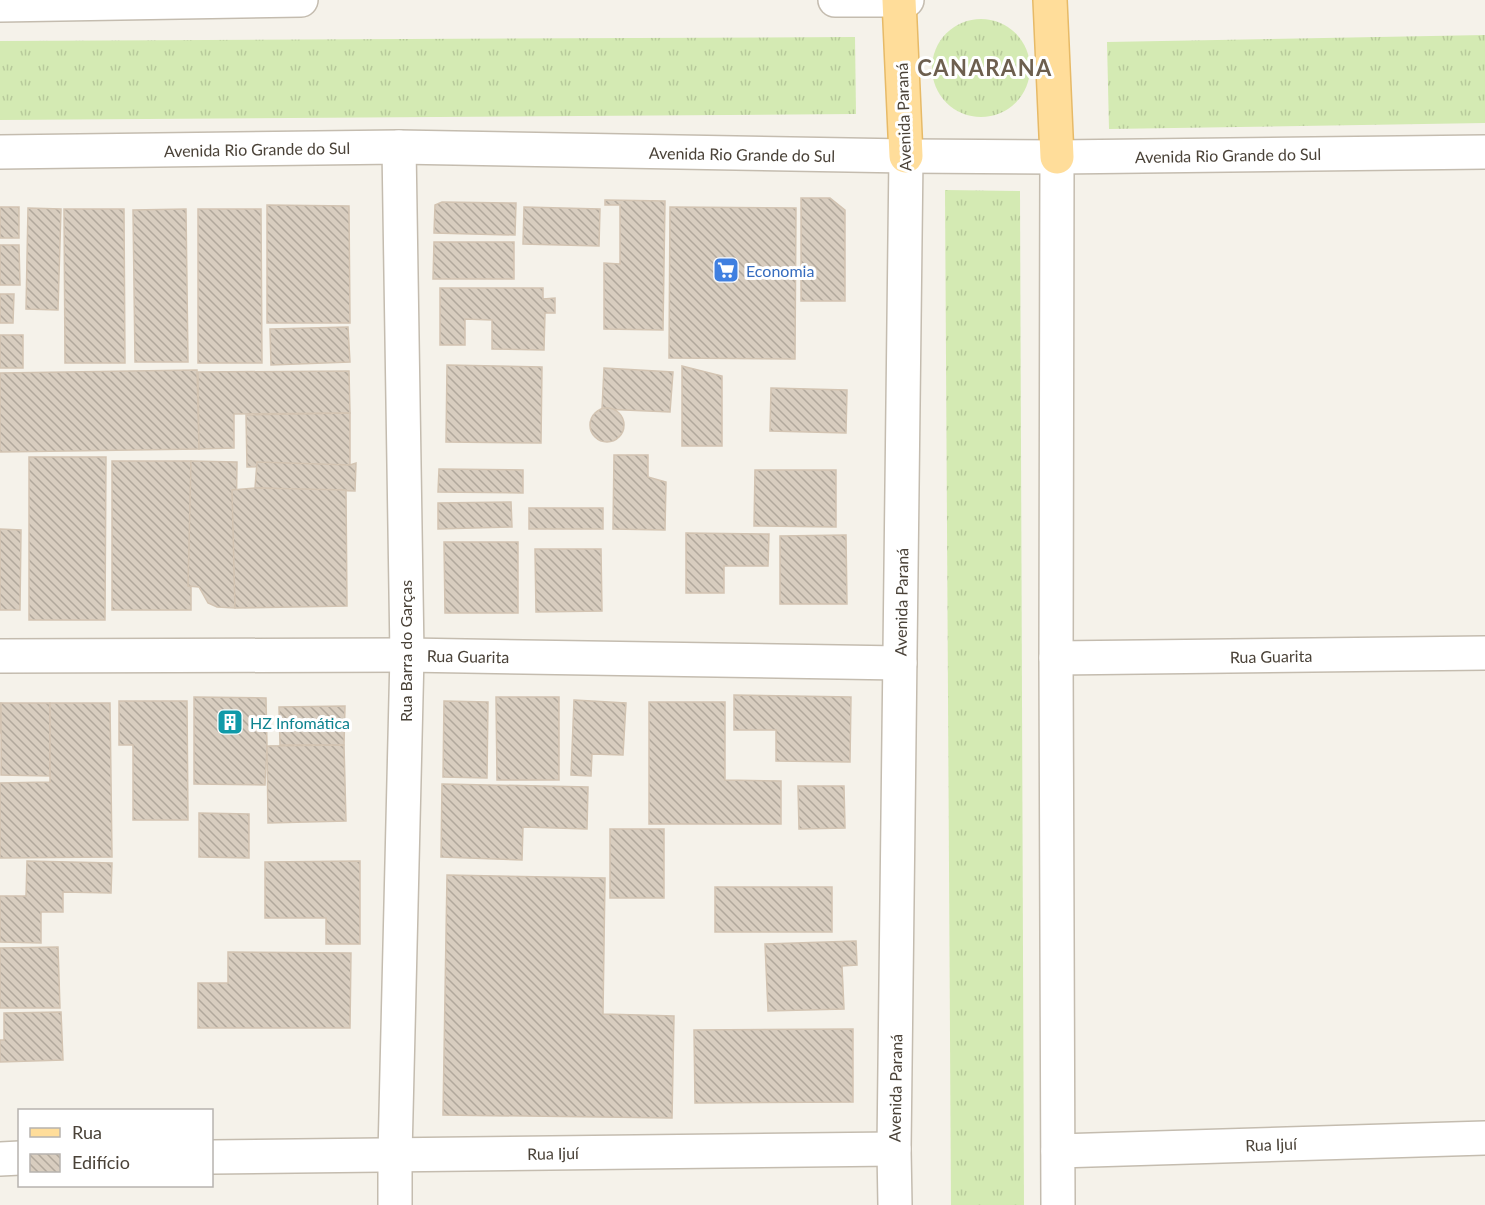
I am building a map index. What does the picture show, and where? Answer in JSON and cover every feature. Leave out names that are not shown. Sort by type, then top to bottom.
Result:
[{"type":"main road","name":"Avenida Paraná","points":[[899,0],[906,156]]},
{"type":"main road","points":[[1050,0],[1057,157]]},
{"type":"street","points":[[0,5],[301,0]]},
{"type":"street","points":[[835,0],[907,0]]},
{"type":"street","name":"Avenida Rio Grande do Sul","points":[[0,152],[399,147],[1057,157],[1485,152]]},
{"type":"street","name":"Rua Barra do Garças","points":[[395,1205],[394,1155],[407,655],[399,147]]},
{"type":"street","name":"Avenida Paraná","points":[[895,1205],[906,156]]},
{"type":"street","points":[[1057,157],[1058,1205]]},
{"type":"street","name":"Rua Guarita","points":[[1056,658],[1485,653]]},
{"type":"street","name":"Rua Guarita","points":[[0,656],[407,655],[900,663]]},
{"type":"street","name":"Rua Ijuí","points":[[1058,1151],[1485,1138]]},
{"type":"street","name":"Rua Ijuí","points":[[213,1157],[894,1149]]},
{"type":"street","points":[[0,1159],[18,1158]]},
{"type":"green space","points":[[981,19],[1000,23],[1015,34],[1026,49],[1030,68],[1026,87],[1015,102],[1000,113],[981,117],[962,113],[947,102],[936,87],[932,68],[936,49],[947,34],[962,23]]},
{"type":"green space","points":[[1485,35],[1485,123],[1109,129],[1107,42]]},
{"type":"green space","points":[[855,37],[856,114],[0,120],[0,41]]},
{"type":"green space","points":[[945,190],[1020,191],[1024,1205],[951,1205]]},
{"type":"building","points":[[801,198],[830,198],[845,210],[845,301],[801,301]]},
{"type":"building","points":[[605,200],[665,201],[663,330],[604,329],[604,263],[620,264],[620,205],[605,205]]},
{"type":"building","points":[[442,202],[516,203],[515,235],[434,233],[435,205]]},
{"type":"building","points":[[267,205],[349,206],[350,323],[267,323]]},
{"type":"building","points":[[0,207],[19,207],[19,238],[0,238]]},
{"type":"building","points":[[524,207],[600,209],[599,246],[523,244]]},
{"type":"building","points":[[670,207],[796,208],[795,359],[669,358]]},
{"type":"building","points":[[28,208],[61,209],[58,310],[26,309]]},
{"type":"building","points":[[64,209],[124,209],[125,363],[65,363]]},
{"type":"building","points":[[186,209],[188,362],[135,362],[133,210]]},
{"type":"building","points":[[198,209],[261,209],[262,363],[198,363]]},
{"type":"building","points":[[434,242],[514,242],[514,279],[433,279]]},
{"type":"building","points":[[0,245],[19,245],[20,285],[0,285]]},
{"type":"building","points":[[440,288],[543,288],[543,299],[555,298],[555,313],[545,313],[544,350],[492,349],[492,320],[465,319],[465,345],[440,345]]},
{"type":"building","points":[[0,294],[14,294],[13,323],[0,323]]},
{"type":"building","points":[[348,327],[350,362],[271,365],[270,329]]},
{"type":"building","points":[[0,335],[23,335],[23,368],[0,368]]},
{"type":"building","points":[[447,365],[542,367],[541,443],[446,442]]},
{"type":"building","points":[[682,366],[722,376],[722,446],[682,446]]},
{"type":"building","points":[[604,368],[673,372],[670,412],[602,409]]},
{"type":"building","points":[[197,370],[199,449],[0,452],[0,373]]},
{"type":"building","points":[[349,371],[350,413],[234,414],[234,448],[199,449],[198,372]]},
{"type":"building","points":[[771,388],[847,390],[846,433],[770,431]]},
{"type":"building","points":[[607,408],[619,413],[624,425],[619,437],[607,442],[595,437],[590,425],[595,413]]},
{"type":"building","points":[[350,413],[350,465],[247,467],[246,415]]},
{"type":"building","points":[[614,455],[648,455],[648,477],[666,482],[665,530],[613,529]]},
{"type":"building","points":[[29,457],[106,457],[105,620],[29,620]]},
{"type":"building","points":[[112,461],[191,461],[191,610],[112,610]]},
{"type":"building","points":[[191,461],[237,462],[235,608],[217,607],[208,603],[199,587],[188,586]]},
{"type":"building","points":[[257,462],[350,465],[356,463],[355,491],[255,488]]},
{"type":"building","points":[[439,469],[523,470],[523,493],[438,492]]},
{"type":"building","points":[[755,470],[836,470],[836,527],[754,526]]},
{"type":"building","points":[[255,488],[346,490],[347,606],[235,608],[232,490]]},
{"type":"building","points":[[511,502],[512,527],[438,529],[438,503]]},
{"type":"building","points":[[529,508],[603,508],[603,529],[529,529]]},
{"type":"building","points":[[0,529],[21,530],[20,610],[0,610]]},
{"type":"building","points":[[686,533],[769,534],[768,566],[724,566],[724,593],[686,593]]},
{"type":"building","points":[[846,535],[847,604],[780,604],[780,536]]},
{"type":"building","points":[[444,542],[518,542],[518,613],[445,613]]},
{"type":"building","points":[[535,549],[601,549],[602,611],[536,612]]},
{"type":"building","points":[[734,695],[851,697],[850,762],[776,761],[776,730],[734,730]]},
{"type":"building","name":"HZ Infomática","points":[[194,697],[266,698],[265,785],[194,784]]},
{"type":"building","points":[[496,697],[559,697],[559,780],[497,780]]},
{"type":"building","points":[[574,700],[626,703],[623,755],[592,754],[591,776],[571,775]]},
{"type":"building","points":[[119,701],[187,701],[188,820],[133,820],[133,745],[119,745]]},
{"type":"building","points":[[444,701],[488,702],[487,778],[443,777]]},
{"type":"building","points":[[649,702],[725,702],[725,780],[781,781],[781,824],[649,824]]},
{"type":"building","points":[[1,703],[2,733],[0,733]]},
{"type":"building","points":[[1,703],[50,703],[50,776],[1,775]]},
{"type":"building","points":[[50,703],[110,703],[112,857],[0,858],[0,783],[50,782]]},
{"type":"building","points":[[345,706],[344,745],[280,745],[279,707]]},
{"type":"building","points":[[344,745],[346,821],[268,823],[267,746]]},
{"type":"building","points":[[442,784],[588,787],[587,829],[523,827],[522,860],[441,857]]},
{"type":"building","points":[[798,786],[844,786],[845,828],[799,829]]},
{"type":"building","points":[[199,813],[249,814],[249,858],[199,857]]},
{"type":"building","points":[[610,829],[664,829],[664,898],[610,898]]},
{"type":"building","points":[[27,861],[112,863],[111,893],[63,892],[63,912],[41,912],[41,943],[0,942],[0,896],[26,896]]},
{"type":"building","points":[[360,861],[360,944],[326,944],[326,918],[265,918],[265,862]]},
{"type":"building","points":[[447,875],[605,878],[603,1014],[674,1016],[672,1118],[443,1115]]},
{"type":"building","points":[[715,887],[832,887],[832,932],[715,932]]},
{"type":"building","points":[[856,941],[857,965],[842,966],[844,1009],[768,1011],[765,944]]},
{"type":"building","points":[[58,947],[60,1008],[0,1008],[0,948]]},
{"type":"building","points":[[228,952],[351,953],[350,1028],[198,1028],[198,983],[228,983]]},
{"type":"building","points":[[61,1012],[63,1060],[0,1062],[0,1040],[4,1040],[4,1013]]},
{"type":"building","points":[[853,1029],[853,1102],[695,1103],[694,1030]]},
{"type":"place","name":"Economia","points":[[726,270]]},
{"type":"place","name":"HZ Infomática","points":[[230,722]]},
{"type":"district","name":"CANARANA","points":[[985,67]]}]
